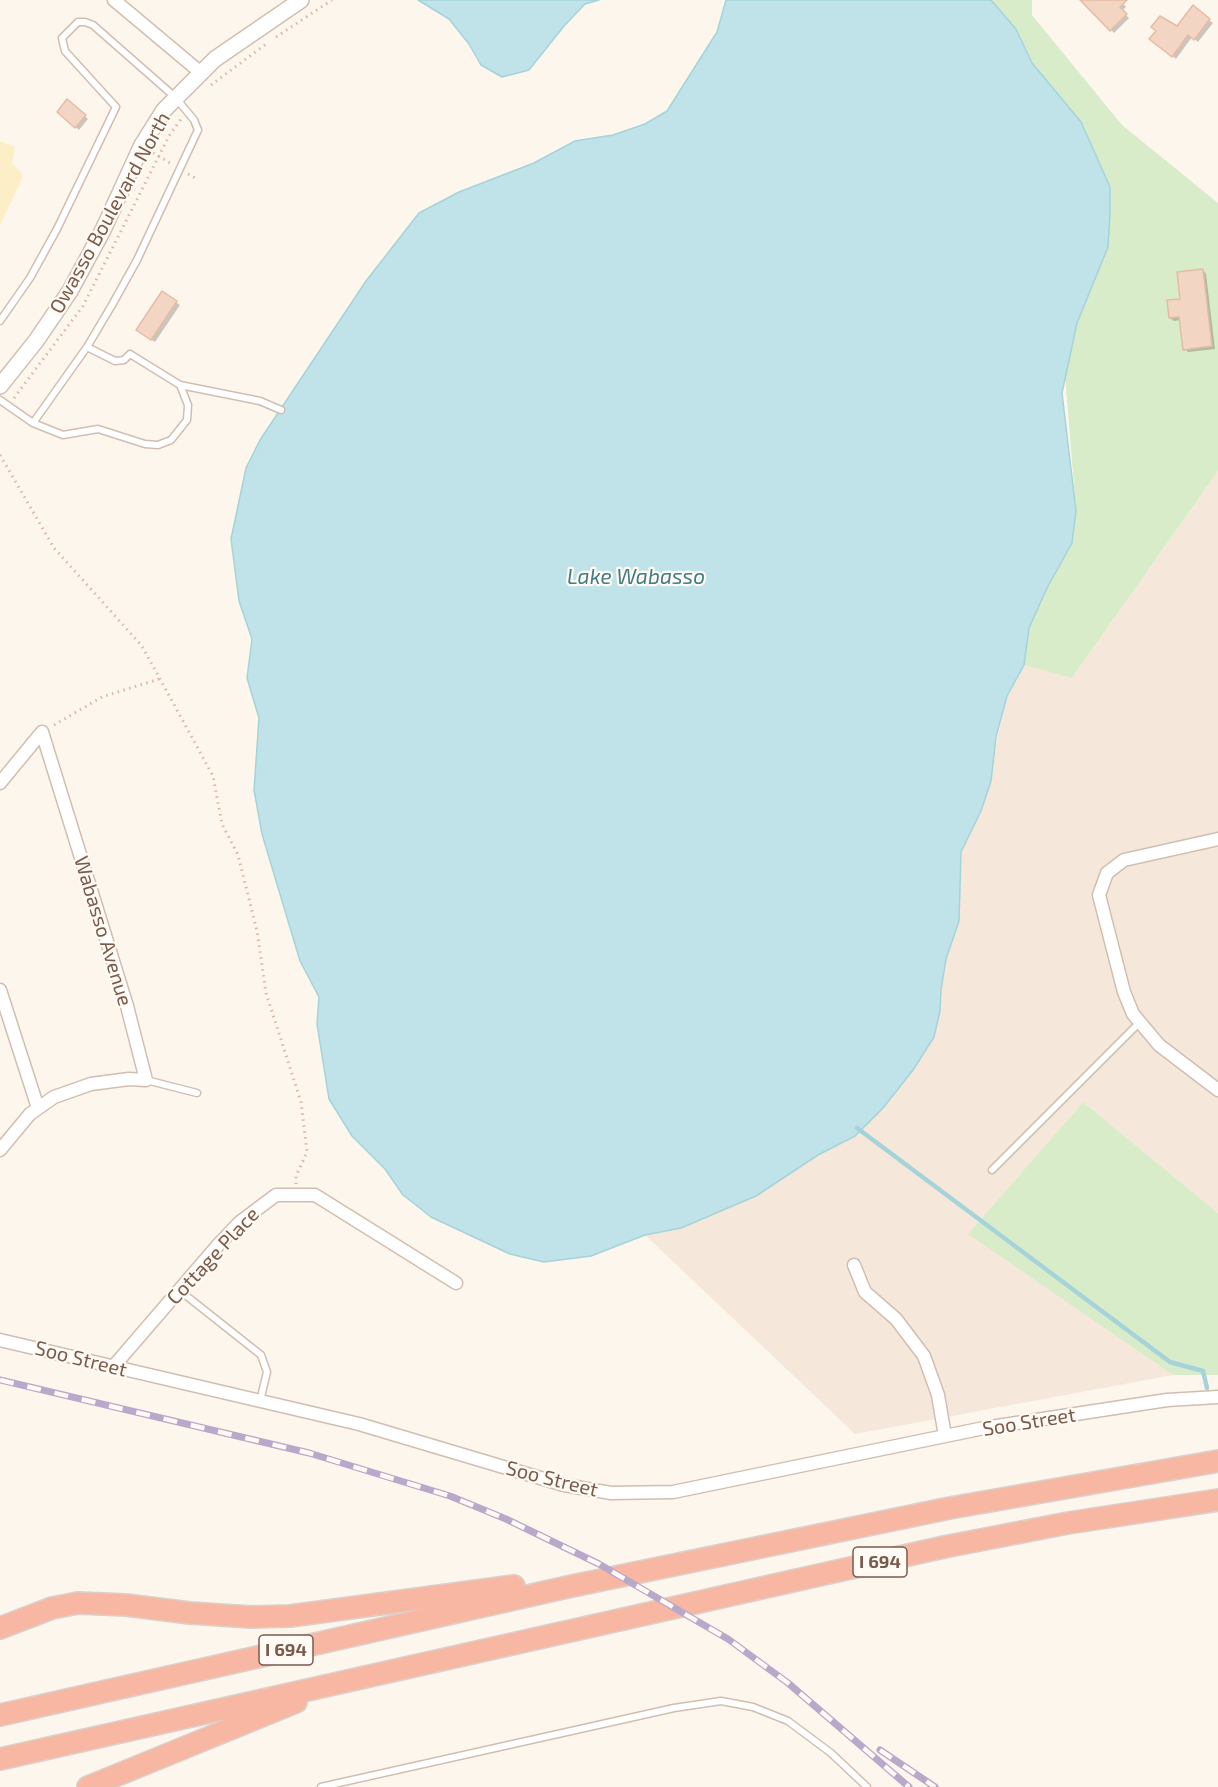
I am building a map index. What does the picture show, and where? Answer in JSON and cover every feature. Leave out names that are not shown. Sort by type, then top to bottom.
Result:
[{"type":"highway","name":"I 694","points":[[0,1715],[572,1586],[950,1508],[1218,1461]]},
{"type":"highway","name":"I 694","points":[[0,1759],[944,1547],[1078,1521],[1218,1500]]},
{"type":"highway","points":[[0,1628],[52,1608],[78,1603],[99,1602],[190,1613],[251,1617],[290,1616],[513,1586],[572,1586]]},
{"type":"highway","points":[[88,1787],[351,1680]]},
{"type":"street","points":[[114,0],[200,72]]},
{"type":"street","name":"Owasso Boulevard North","points":[[0,386],[31,348],[70,291],[103,230],[156,120],[200,72],[302,0]]},
{"type":"street","points":[[0,783],[42,732]]},
{"type":"street","name":"Wabasso Avenue","points":[[42,732],[127,1006],[146,1080]]},
{"type":"street","points":[[1218,839],[1124,860],[1107,873],[1101,884],[1100,907],[1124,992],[1139,1023],[1160,1045],[1218,1090]]},
{"type":"street","points":[[0,990],[38,1108]]},
{"type":"street","points":[[0,1150],[38,1108],[54,1097],[91,1084],[129,1079],[146,1080]]},
{"type":"street","name":"Cottage Place","points":[[113,1367],[240,1222],[263,1202],[276,1195],[295,1193],[315,1196],[333,1204],[365,1229],[456,1283]]},
{"type":"street","points":[[854,1265],[865,1292],[896,1319],[924,1356],[936,1386],[945,1436]]},
{"type":"street","name":"Soo Street","points":[[0,1340],[359,1424],[575,1488],[611,1493],[642,1494],[697,1488],[945,1436],[1167,1400],[1218,1397]]},
{"type":"lane","points":[[0,321],[30,278],[57,229],[116,107],[65,51],[62,38],[78,22],[93,25],[175,97],[194,120],[198,130],[137,260],[87,347],[33,423]]},
{"type":"lane","points":[[87,347],[115,361],[124,360],[130,354],[180,385],[260,401],[281,410]]},
{"type":"lane","points":[[0,400],[33,423],[63,435],[98,429],[128,439],[158,445],[171,440],[187,420],[188,405],[180,385]]},
{"type":"lane","points":[[992,1170],[1139,1023]]},
{"type":"lane","points":[[146,1080],[197,1093]]},
{"type":"lane","points":[[179,1290],[261,1355],[267,1372],[260,1401]]},
{"type":"lane","points":[[321,1787],[674,1708],[721,1701],[753,1707],[788,1721],[831,1753],[867,1787]]},
{"type":"path","points":[[8,406],[44,361],[83,306],[169,136],[187,112],[203,92],[221,78],[268,42],[332,0]]},
{"type":"path","points":[[0,455],[54,548],[142,646],[213,777],[222,824],[238,855],[257,931],[266,993],[302,1102],[307,1152],[296,1176],[295,1193]]},
{"type":"path","points":[[42,732],[102,697],[159,679]]},
{"type":"shaded area","points":[[1218,471],[1218,1213],[1083,1102],[969,1233],[1173,1375],[855,1434],[645,1235],[716,1214],[841,1143],[869,1122],[940,1011],[946,959],[959,921],[961,852],[981,811],[1007,696],[1024,665],[1073,677]]},
{"type":"green space","points":[[991,0],[1032,0],[1032,15],[1122,125],[1218,203],[1218,471],[1072,678],[1024,665],[1029,628],[1076,511],[1065,375],[1110,187],[1081,122],[1032,63],[1017,29]]},
{"type":"green space","points":[[1083,1102],[1218,1213],[1218,1375],[1173,1375],[968,1234]]},
{"type":"sand","points":[[0,141],[15,147],[12,163],[21,172],[22,179],[0,225]]},
{"type":"water","points":[[418,0],[599,0],[585,4],[529,70],[502,77],[481,65],[469,44],[449,19]]},
{"type":"water","name":"Lake Wabasso","points":[[726,0],[991,0],[1016,29],[1032,63],[1081,122],[1110,187],[1110,214],[1108,247],[1077,323],[1062,393],[1076,511],[1072,543],[1047,588],[1029,628],[1024,665],[1007,696],[996,737],[991,781],[981,811],[961,852],[959,921],[946,959],[940,1011],[934,1037],[913,1070],[883,1108],[855,1136],[818,1155],[756,1196],[681,1228],[645,1235],[591,1256],[544,1262],[510,1254],[431,1217],[403,1195],[385,1169],[352,1136],[329,1099],[317,1024],[319,997],[300,961],[262,834],[254,790],[259,718],[247,678],[252,639],[239,601],[231,539],[246,468],[260,440],[366,281],[419,213],[459,192],[534,163],[575,141],[613,135],[645,124],[667,111],[717,32]]},
{"type":"building","points":[[1080,0],[1127,0],[1120,7],[1127,14],[1110,31]]},
{"type":"building","points":[[1193,5],[1210,19],[1194,40],[1188,35],[1172,57],[1149,39],[1156,31],[1151,27],[1160,16],[1177,26]]},
{"type":"building","points":[[67,99],[86,115],[75,128],[57,112]]},
{"type":"building","points":[[1203,269],[1212,346],[1183,350],[1179,317],[1169,318],[1167,300],[1180,299],[1177,272]]},
{"type":"building","points":[[162,291],[177,301],[151,340],[136,330]]},
{"type":"waterway","points":[[857,1128],[1170,1362],[1203,1371],[1207,1388]]},
{"type":"railway","points":[[0,1380],[309,1453],[450,1496],[506,1519],[599,1564],[728,1639],[788,1683],[909,1787]]},
{"type":"railway","points":[[880,1750],[935,1787]]}]
